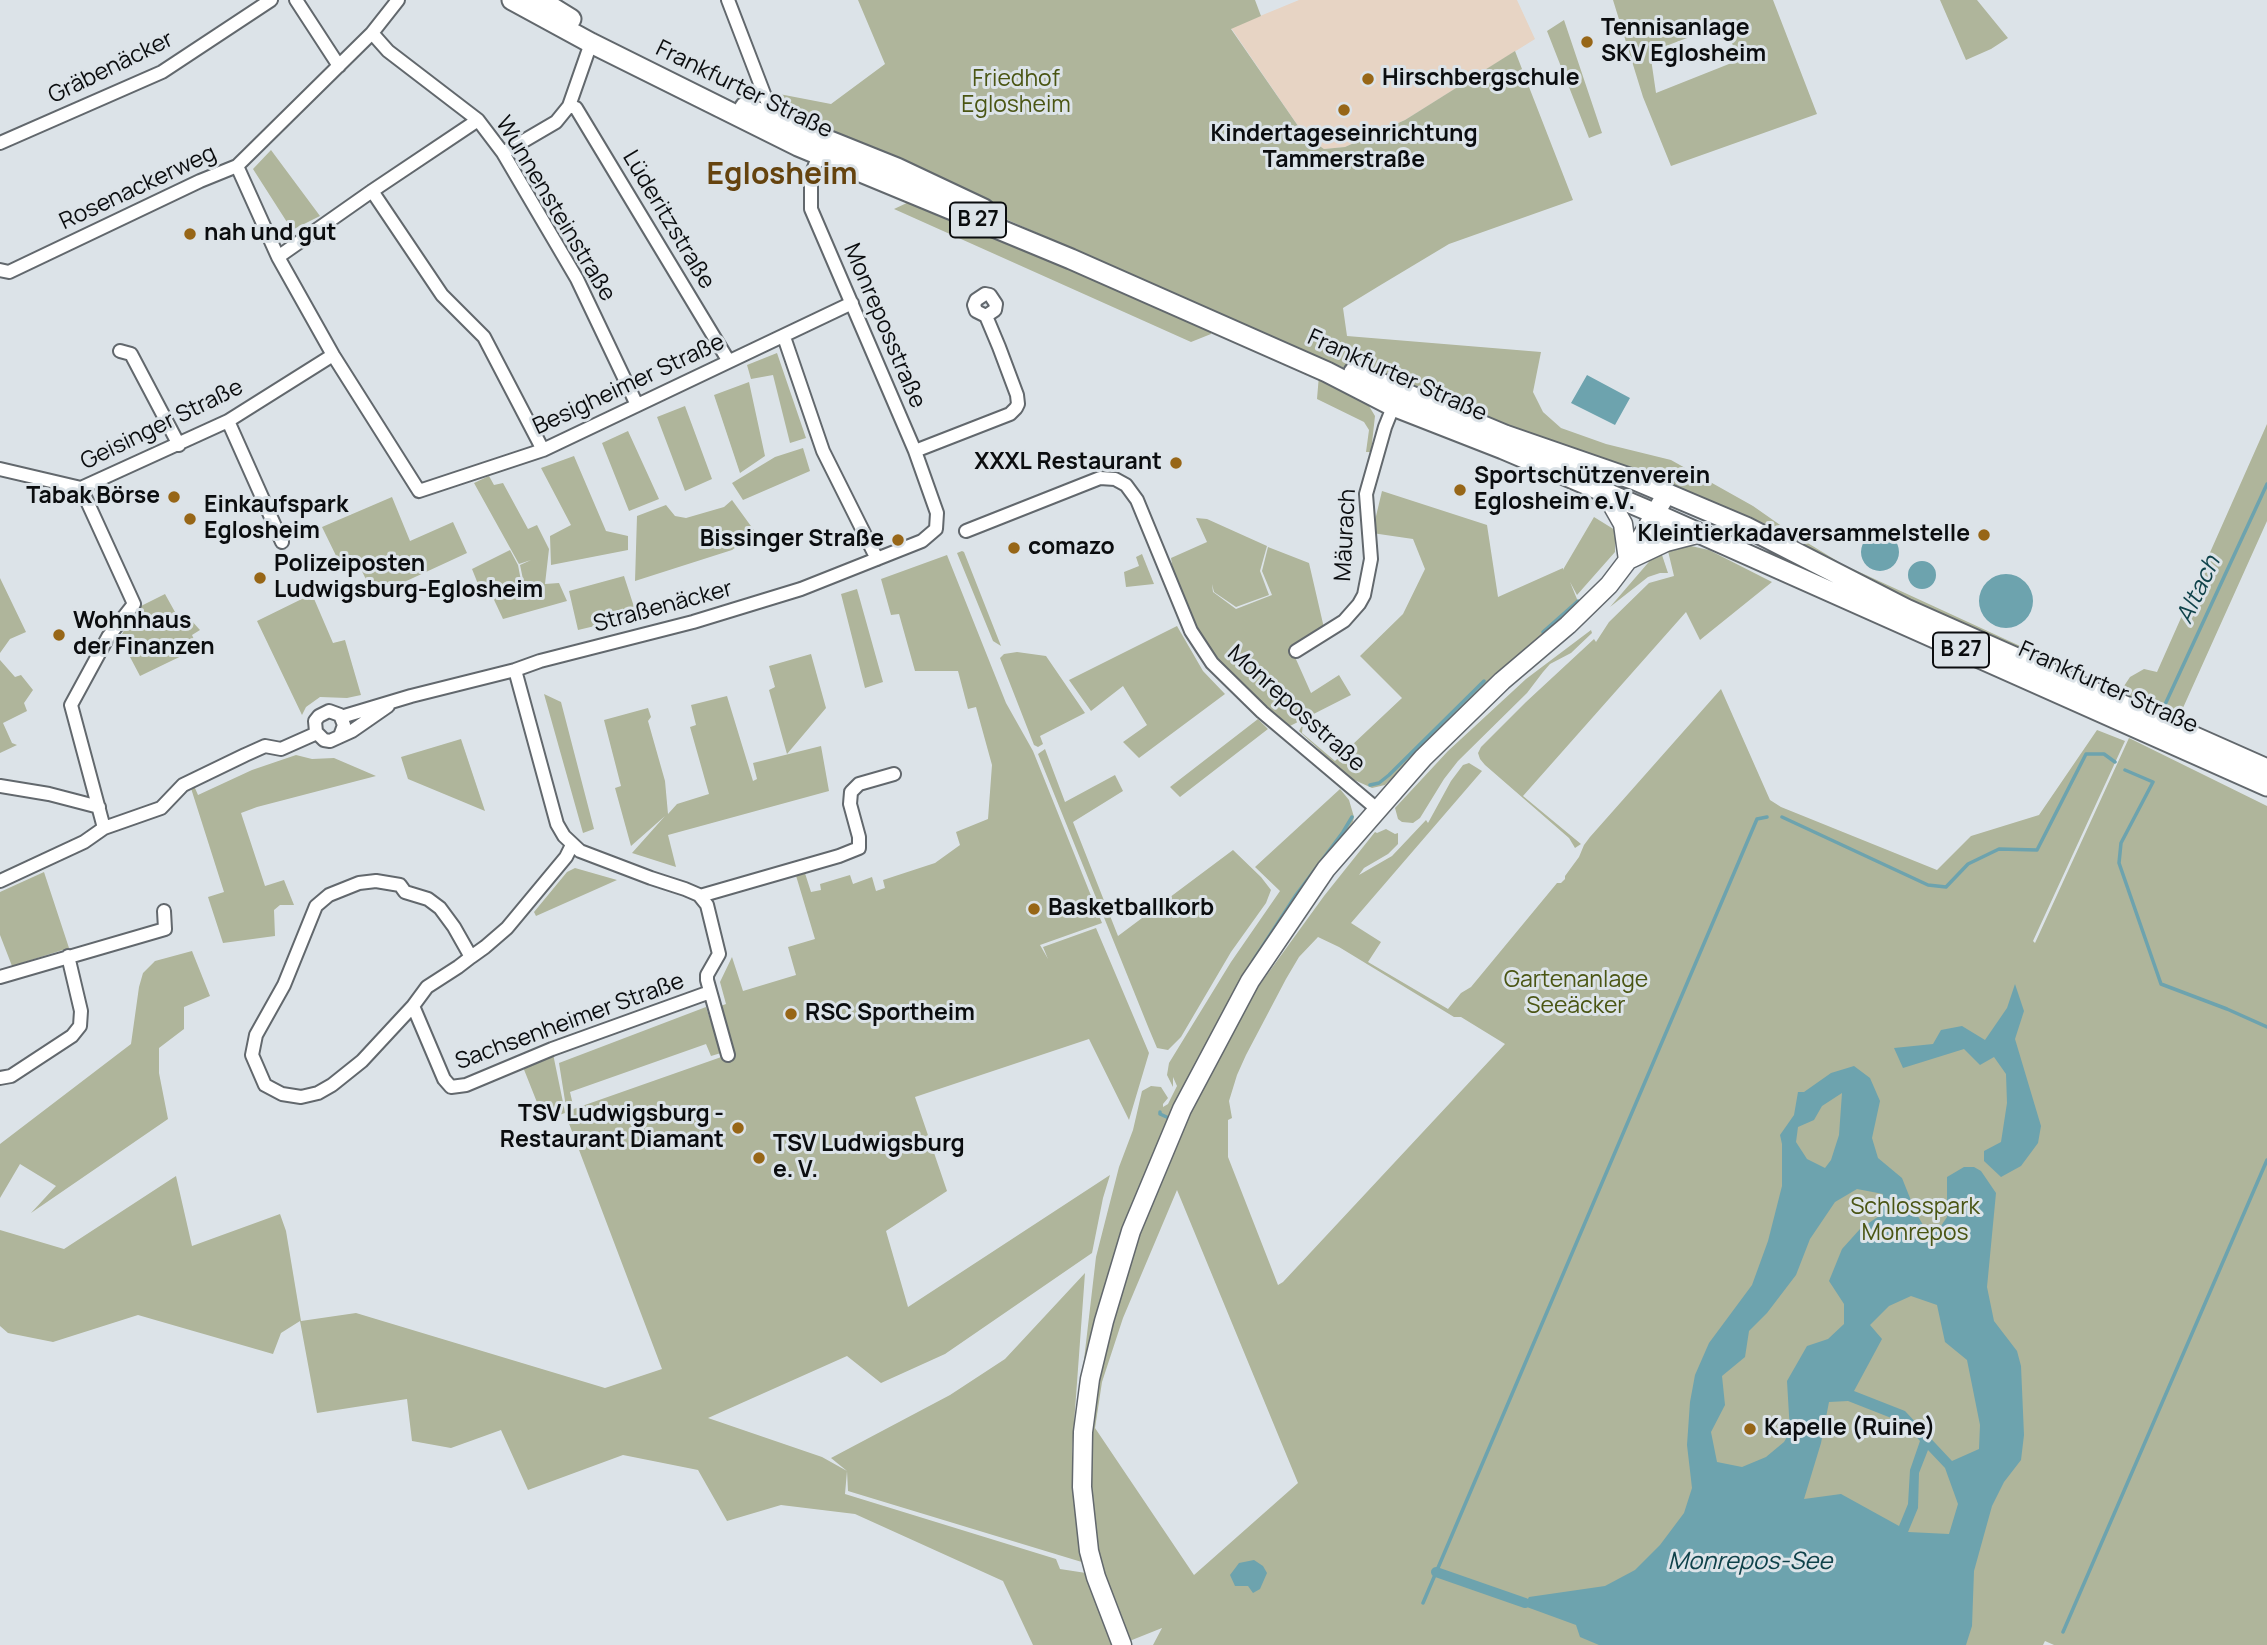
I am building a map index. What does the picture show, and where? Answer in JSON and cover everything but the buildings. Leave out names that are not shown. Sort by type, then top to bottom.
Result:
[{"type":"main road","name":"Frankfurter Straße","points":[[512,0],[591,43],[1352,384],[1667,493],[1788,546],[1906,609],[2267,769]]},
{"type":"main road","name":"Frankfurter Straße","points":[[540,0],[592,32],[718,96],[778,120],[822,147]]},
{"type":"main road","name":"Frankfurter Straße","points":[[1396,399],[1503,449],[1656,514],[2267,786]]},
{"type":"main road","points":[[1122,1645],[1099,1588],[1089,1551],[1082,1487],[1083,1432],[1090,1379],[1131,1231],[1182,1110],[1250,981],[1326,869],[1377,809],[1462,719],[1588,606],[1628,560],[1667,493]]},
{"type":"main road","points":[[1606,494],[1623,524],[1628,560]]},
{"type":"main road","points":[[1628,560],[1666,542],[1697,534]]},
{"type":"street","name":"Gräbenäcker","points":[[0,144],[162,72],[271,0]]},
{"type":"street","points":[[296,0],[338,66]]},
{"type":"street","name":"Rosenackerweg","points":[[0,270],[9,272],[237,166],[372,33],[398,0]]},
{"type":"street","points":[[728,0],[766,100],[778,120]]},
{"type":"street","name":"Wunnensteinstraße","points":[[372,33],[388,51],[478,120],[503,153],[577,279],[637,405]]},
{"type":"street","points":[[503,153],[551,126],[569,106],[591,43]]},
{"type":"street","name":"Lüderitzstraße","points":[[569,106],[576,108],[729,360]]},
{"type":"street","points":[[278,257],[478,120]]},
{"type":"street","name":"Monreposstraße","points":[[822,147],[811,175],[811,209],[915,451],[937,513],[936,529]]},
{"type":"street","points":[[237,166],[278,257],[333,355]]},
{"type":"street","points":[[372,191],[442,295],[484,337],[543,450]]},
{"type":"street","name":"Besigheimer Straße","points":[[333,355],[419,491],[543,450],[852,303]]},
{"type":"street","points":[[915,451],[1010,414],[1016,408],[1018,404],[1013,384],[986,316]]},
{"type":"street","points":[[785,337],[819,440],[877,559]]},
{"type":"street","points":[[120,351],[131,354],[179,445]]},
{"type":"street","name":"Geisinger Straße","points":[[81,488],[228,421],[333,355]]},
{"type":"street","name":"Mäurach","points":[[1296,651],[1344,621],[1360,604],[1364,595],[1371,559],[1366,494],[1396,399]]},
{"type":"street","points":[[228,421],[282,542]]},
{"type":"street","points":[[0,469],[81,488],[134,604],[108,637],[71,705],[104,828]]},
{"type":"street","name":"Monreposstraße","points":[[966,531],[1100,478],[1115,479],[1126,485],[1138,500],[1191,631],[1212,663],[1262,712],[1377,809]]},
{"type":"street","name":"Straßenäcker","points":[[0,881],[84,842],[104,828],[161,808],[183,785],[265,746],[281,749],[317,733],[316,720],[323,712],[335,712],[341,717],[749,606],[801,589],[922,541],[936,529]]},
{"type":"street","points":[[515,670],[557,824],[572,845],[700,896],[707,905],[719,954],[706,975],[728,1055]]},
{"type":"street","name":"Straßenäcker","points":[[340,736],[360,726],[392,702]]},
{"type":"street","points":[[317,733],[324,740],[330,741],[340,736],[345,725],[341,717]]},
{"type":"street","points":[[700,896],[859,848],[859,837],[850,804],[851,792],[859,784],[894,774]]},
{"type":"street","points":[[0,786],[49,794],[99,807]]},
{"type":"street","points":[[471,957],[454,927],[433,902],[405,892],[400,886],[376,881],[349,886],[329,895],[316,906],[284,985],[256,1035],[252,1055],[265,1085],[278,1092],[301,1097],[318,1093],[362,1061],[427,987],[471,957],[497,937],[515,919],[566,857],[572,845]]},
{"type":"street","points":[[0,977],[165,929],[164,911]]},
{"type":"street","points":[[0,1078],[11,1076],[72,1037],[80,1026],[81,1011],[68,956]]},
{"type":"street","name":"Sachsenheimer Straße","points":[[413,1006],[444,1079],[451,1087],[466,1085],[552,1049],[710,992]]},
{"type":"shaded area","name":"Hirschbergschule","points":[[1299,0],[1517,0],[1535,39],[1405,120],[1345,147],[1324,149],[1305,136],[1231,28]]},
{"type":"green space","name":"Friedhof Eglosheim","points":[[858,0],[1255,0],[1261,16],[1231,29],[1305,136],[1324,149],[1345,147],[1405,120],[1515,51],[1573,200],[1449,244],[1379,286],[1343,308],[1347,336],[1541,352],[1533,392],[1543,412],[1561,428],[1606,444],[1671,460],[1753,506],[1842,564],[2120,692],[2130,677],[2144,669],[2157,672],[2267,424],[2267,521],[2178,719],[1831,570],[1399,392],[1010,221],[897,168],[778,120],[774,93],[831,104],[885,64]]},
{"type":"green space","points":[[1613,0],[1773,0],[1817,114],[1671,166],[1643,97]],"holes":[[[1724,24],[1739,60],[1656,93],[1650,52]]]},
{"type":"green space","points":[[1940,0],[1977,0],[2008,38],[1966,60]]},
{"type":"green space","points":[[1564,20],[1602,133],[1589,138],[1547,31]]},
{"type":"green space","points":[[271,150],[320,216],[292,230],[253,169]]},
{"type":"green space","points":[[911,201],[1211,331],[1211,334],[1191,342],[894,209]]},
{"type":"green space","points":[[777,353],[806,438],[790,443],[773,375],[751,379],[747,365]]},
{"type":"green space","points":[[1319,375],[1369,406],[1375,416],[1371,452],[1366,452],[1369,430],[1364,422],[1317,399]]},
{"type":"green space","points":[[749,382],[765,456],[740,473],[714,395]]},
{"type":"green space","points":[[685,406],[712,479],[685,491],[657,417]]},
{"type":"green space","points":[[628,431],[659,499],[629,511],[602,443]]},
{"type":"green space","points":[[803,448],[810,471],[743,500],[732,483],[775,457]]},
{"type":"green space","points":[[574,456],[606,531],[628,536],[628,550],[551,565],[550,536],[571,525],[541,468]]},
{"type":"green space","points":[[489,476],[494,485],[503,483],[528,529],[537,525],[549,549],[545,584],[559,583],[567,601],[503,619],[488,587],[480,589],[472,569],[510,550],[518,565],[522,586],[531,585],[524,584],[520,565],[531,560],[519,564],[474,483]]},
{"type":"green space","points":[[1382,491],[1487,525],[1498,597],[1563,568],[1564,570],[1594,517],[1615,530],[1615,552],[1577,595],[1570,582],[1579,604],[1468,702],[1385,785],[1372,788],[1350,778],[1299,731],[1303,724],[1302,733],[1335,761],[1402,698],[1360,656],[1403,614],[1425,569],[1413,539],[1372,533]]},
{"type":"green space","points":[[392,497],[410,541],[453,522],[467,553],[374,596],[359,565],[344,572],[322,527]]},
{"type":"green space","points":[[732,500],[756,533],[732,550],[635,581],[637,516],[666,505],[675,516],[686,518],[724,507]]},
{"type":"green space","points":[[1196,518],[1207,519],[1267,546],[1260,571],[1269,595],[1236,607],[1214,592],[1212,584],[1213,592],[1236,609],[1272,595],[1262,571],[1268,547],[1309,563],[1324,628],[1291,648],[1311,693],[1339,675],[1351,695],[1288,727],[1229,675],[1197,630],[1176,588],[1171,558],[1207,542]]},
{"type":"green space","points":[[1691,546],[1709,550],[1772,582],[1700,640],[1686,612],[1523,796],[1581,844],[1575,848],[1569,838],[1485,765],[1478,753],[1526,702],[1594,639],[1596,642],[1609,622],[1649,583],[1674,576],[1668,551]]},
{"type":"green space","points":[[1660,549],[1668,573],[1648,577],[1610,607]]},
{"type":"green space","points":[[962,551],[1001,646],[993,641],[957,553]]},
{"type":"green space","points":[[1142,554],[1154,584],[1126,587],[1124,572],[1139,566],[1136,557]]},
{"type":"green space","points":[[947,555],[1006,703],[1033,751],[1102,923],[1040,945],[1048,959],[1043,947],[1096,928],[1149,1053],[1129,1120],[1089,1039],[915,1097],[947,1191],[886,1231],[908,1307],[1110,1175],[1092,1253],[945,1354],[881,1383],[847,1356],[708,1418],[822,1457],[847,1471],[845,1494],[1056,1559],[1060,1569],[1086,1573],[1113,1645],[1033,1645],[1003,1581],[855,1514],[781,1505],[727,1521],[698,1470],[623,1455],[528,1490],[501,1430],[451,1448],[412,1441],[407,1399],[317,1413],[300,1321],[281,1333],[273,1354],[138,1315],[53,1342],[8,1333],[0,1326],[0,1230],[64,1249],[176,1176],[192,1246],[280,1214],[286,1231],[301,1321],[356,1313],[605,1388],[662,1369],[565,1113],[544,1120],[521,1062],[552,1049],[565,1112],[727,1055],[715,1008],[726,1004],[720,982],[732,957],[743,991],[796,975],[788,947],[815,939],[794,869],[803,867],[811,892],[821,890],[820,884],[850,875],[853,884],[872,877],[876,891],[885,888],[883,880],[935,863],[960,845],[956,832],[988,819],[992,765],[976,707],[968,709],[958,671],[915,671],[899,614],[891,615],[881,579]]},
{"type":"green space","points":[[624,576],[637,616],[578,630],[569,591]]},
{"type":"green space","points":[[0,578],[26,632],[10,639],[0,653]]},
{"type":"green space","points":[[857,589],[883,682],[865,688],[841,594]]},
{"type":"green space","points":[[165,594],[180,621],[190,619],[200,630],[192,635],[198,648],[140,676],[120,638],[135,609]]},
{"type":"green space","points":[[312,594],[333,643],[345,640],[361,695],[347,698],[320,697],[306,707],[302,715],[257,621]]},
{"type":"green space","points":[[1177,626],[1203,671],[1225,694],[1139,758],[1123,742],[1147,725],[1123,686],[1091,711],[1069,680]]},
{"type":"green space","points":[[1591,630],[1592,633],[1571,653],[1550,664],[1527,693],[1458,761],[1420,818],[1413,823],[1398,819],[1395,808],[1448,751],[1526,679]]},
{"type":"green space","points":[[1017,652],[1046,656],[1085,713],[1040,736],[1043,744],[1038,747],[1034,745],[1000,658],[1004,654]]},
{"type":"green space","points":[[811,654],[826,708],[787,754],[769,690],[775,687],[769,666]]},
{"type":"green space","points":[[0,660],[15,677],[21,675],[33,690],[24,703],[27,711],[3,723],[12,743],[17,745],[0,753]]},
{"type":"green space","points":[[1721,689],[1770,800],[1781,807],[1937,870],[1971,836],[2039,815],[2097,730],[2125,741],[2033,941],[2035,943],[2129,738],[2267,806],[2267,1645],[2054,1645],[2045,1641],[2043,1645],[1153,1645],[1162,1628],[1122,1644],[1089,1551],[1090,1379],[1165,1145],[1253,994],[1324,896],[1375,832],[1386,829],[1398,833],[1398,844],[1388,854],[1364,868],[1359,875],[1392,856],[1426,820],[1428,823],[1463,765],[1469,763],[1482,771],[1351,923],[1381,942],[1368,962],[1448,1009],[1461,993],[1471,987],[1557,883],[1565,879],[1590,837]],"holes":[[[1318,937],[1505,1044],[1278,1285],[1228,1157],[1228,1120],[1232,1118],[1229,1101],[1246,1055],[1286,979],[1299,957]],[[1177,1190],[1298,1483],[1194,1575],[1095,1428],[1102,1382],[1123,1318]]]},
{"type":"green space","points":[[544,694],[561,702],[594,829],[583,833]]},
{"type":"green space","points":[[727,696],[753,781],[757,779],[753,763],[821,746],[829,791],[668,835],[676,867],[632,853],[665,816],[631,846],[615,788],[621,786],[604,720],[648,708],[651,717],[648,721],[665,781],[668,814],[677,804],[709,794],[690,727],[696,725],[691,705]]},
{"type":"green space","points":[[1258,719],[1268,729],[1180,797],[1170,787]]},
{"type":"green space","points":[[461,739],[485,811],[408,779],[401,757]]},
{"type":"green space","points":[[1045,749],[1065,802],[1115,775],[1123,791],[1073,822],[1118,936],[1233,850],[1271,890],[1266,903],[1231,952],[1181,1037],[1168,1050],[1157,1048],[1149,1029],[1038,754]]},
{"type":"green space","points":[[296,755],[312,759],[334,758],[376,776],[241,813],[265,886],[284,880],[294,905],[280,905],[274,910],[275,936],[223,943],[208,897],[224,892],[189,782],[192,781],[198,795],[252,770]]},
{"type":"green space","points":[[1340,789],[1349,800],[1353,822],[1283,916],[1201,1064],[1082,1377],[1096,1257],[1142,1091],[1151,1086],[1161,1087],[1168,1098],[1163,1107],[1168,1104],[1177,1086],[1173,1077],[1173,1087],[1167,1075],[1169,1063],[1231,962],[1280,891],[1255,867]]},
{"type":"green space","points":[[575,868],[617,880],[536,916],[534,912],[567,872]]},
{"type":"green space","points":[[44,872],[69,948],[12,966],[0,935],[0,892]]},
{"type":"green space","points":[[192,951],[210,996],[184,1007],[184,1029],[159,1048],[159,1073],[168,1119],[31,1213],[56,1186],[20,1164],[0,1198],[0,1144],[131,1044],[143,973],[155,961]]},
{"type":"green space","points":[[706,1007],[721,1053],[711,1056],[706,1044],[570,1092],[573,1105],[566,1107],[559,1063]]},
{"type":"green space","points":[[1085,1273],[1072,1451],[1074,1505],[1085,1563],[848,1491],[847,1471],[831,1458],[950,1395],[1005,1359]]},
{"type":"water","points":[[1587,375],[1630,398],[1615,425],[1571,403]]},
{"type":"water","points":[[1880,533],[1893,539],[1899,552],[1893,565],[1880,571],[1867,565],[1861,552],[1867,539]]},
{"type":"water","points":[[1922,561],[1932,565],[1936,575],[1932,585],[1922,589],[1912,585],[1908,575],[1912,565]]},
{"type":"water","points":[[2006,574],[2025,582],[2033,601],[2025,620],[2006,628],[1987,620],[1979,601],[1987,582]]},
{"type":"water","points":[[2015,984],[2024,1011],[2015,1039],[2041,1126],[2038,1143],[2021,1166],[2001,1177],[1984,1161],[1984,1151],[2001,1142],[2007,1103],[2006,1074],[1994,1057],[1980,1065],[1964,1049],[1903,1068],[1894,1048],[1933,1044],[1941,1030],[1962,1026],[1985,1040],[2007,1008]]},
{"type":"water","name":"Monrepos-See","points":[[1854,1066],[1870,1078],[1880,1101],[1872,1138],[1878,1158],[1902,1178],[1926,1230],[1941,1226],[1947,1217],[1947,1177],[1964,1167],[1974,1167],[1981,1171],[1996,1193],[1987,1287],[1994,1321],[2017,1351],[2021,1366],[2024,1435],[2021,1460],[2004,1482],[1992,1506],[1974,1571],[1972,1626],[1966,1645],[1599,1645],[1580,1637],[1576,1625],[1524,1606],[1529,1597],[1605,1586],[1635,1570],[1660,1545],[1684,1513],[1692,1488],[1687,1445],[1695,1375],[1709,1343],[1752,1285],[1768,1241],[1782,1186],[1780,1135],[1794,1115],[1798,1092],[1804,1092],[1831,1073]],"holes":[[[1842,1093],[1839,1135],[1831,1160],[1825,1168],[1807,1159],[1796,1142],[1798,1127],[1814,1120],[1822,1106]],[[1857,1189],[1883,1194],[1882,1214],[1860,1229],[1842,1249],[1829,1281],[1844,1304],[1844,1324],[1828,1339],[1807,1346],[1787,1381],[1790,1432],[1784,1442],[1766,1457],[1742,1467],[1717,1462],[1711,1432],[1725,1405],[1722,1376],[1745,1357],[1749,1331],[1767,1313],[1796,1275],[1810,1239],[1835,1202]],[[1911,1296],[1937,1305],[1945,1342],[1967,1360],[1980,1425],[1979,1449],[1952,1461],[1905,1411],[1854,1391],[1882,1339],[1870,1325],[1889,1306]],[[1848,1401],[1904,1423],[1920,1441],[1910,1470],[1908,1504],[1899,1526],[1841,1494],[1804,1499],[1821,1443],[1829,1402]],[[1928,1450],[1945,1468],[1958,1504],[1949,1534],[1908,1532],[1918,1508],[1919,1473]]]},
{"type":"water","points":[[1254,1560],[1263,1566],[1267,1573],[1260,1589],[1253,1593],[1248,1586],[1235,1586],[1230,1575],[1239,1563]]},
{"type":"waterway","name":"Altach","points":[[2162,711],[2267,484]]},
{"type":"waterway","points":[[1543,632],[1578,601]]},
{"type":"waterway","points":[[1370,785],[1379,783],[1389,775],[1484,681]]},
{"type":"waterway","points":[[1782,817],[1928,885],[1946,887],[1968,864],[1999,849],[2037,850],[2086,754],[2104,754],[2115,762]]},
{"type":"waterway","points":[[2125,770],[2153,782],[2121,843],[2119,863],[2161,984],[2267,1027]]},
{"type":"waterway","points":[[1253,961],[1352,817]]},
{"type":"waterway","points":[[1423,1603],[1757,819],[1767,817]]},
{"type":"waterway","points":[[1160,1112],[1171,1119]]},
{"type":"waterway","points":[[2063,1632],[2267,1160]]},
{"type":"waterway","points":[[1436,1572],[1525,1603]]},
{"type":"place","name":"Tennisanlage SKV Eglosheim","points":[[1587,42]]},
{"type":"place","name":"Hirschbergschule","points":[[1368,79]]},
{"type":"place","name":"Kindertageseinrichtung Tammerstraße","points":[[1344,110]]},
{"type":"place","name":"nah und gut","points":[[190,234]]},
{"type":"place","name":"XXXL Restaurant","points":[[1176,463]]},
{"type":"place","name":"Sportschützenverein Eglosheim e.V.","points":[[1460,490]]},
{"type":"place","name":"Tabak Börse","points":[[174,497]]},
{"type":"place","name":"Einkaufspark Eglosheim","points":[[190,519]]},
{"type":"place","name":"Kleintierkadaversammelstelle","points":[[1984,535]]},
{"type":"place","name":"Bissinger Straße","points":[[898,540]]},
{"type":"place","name":"comazo","points":[[1014,548]]},
{"type":"place","name":"Polizeiposten Ludwigsburg-Eglosheim","points":[[260,578]]},
{"type":"place","name":"Wohnhaus der Finanzen","points":[[59,635]]},
{"type":"place","name":"Basketballkorb","points":[[1034,909]]},
{"type":"place","name":"RSC Sportheim","points":[[791,1014]]},
{"type":"place","name":"TSV Ludwigsburg - Restaurant Diamant","points":[[738,1128]]},
{"type":"place","name":"TSV Ludwigsburg e. V.","points":[[759,1158]]},
{"type":"place","name":"Kapelle (Ruine)","points":[[1750,1429]]},
{"type":"district","name":"Eglosheim","points":[[782,176]]},
{"type":"park label","name":"Gartenanlage Seeäcker","points":[[1576,994]]},
{"type":"park label","name":"Schlosspark Monrepos","points":[[1915,1221]]}]
